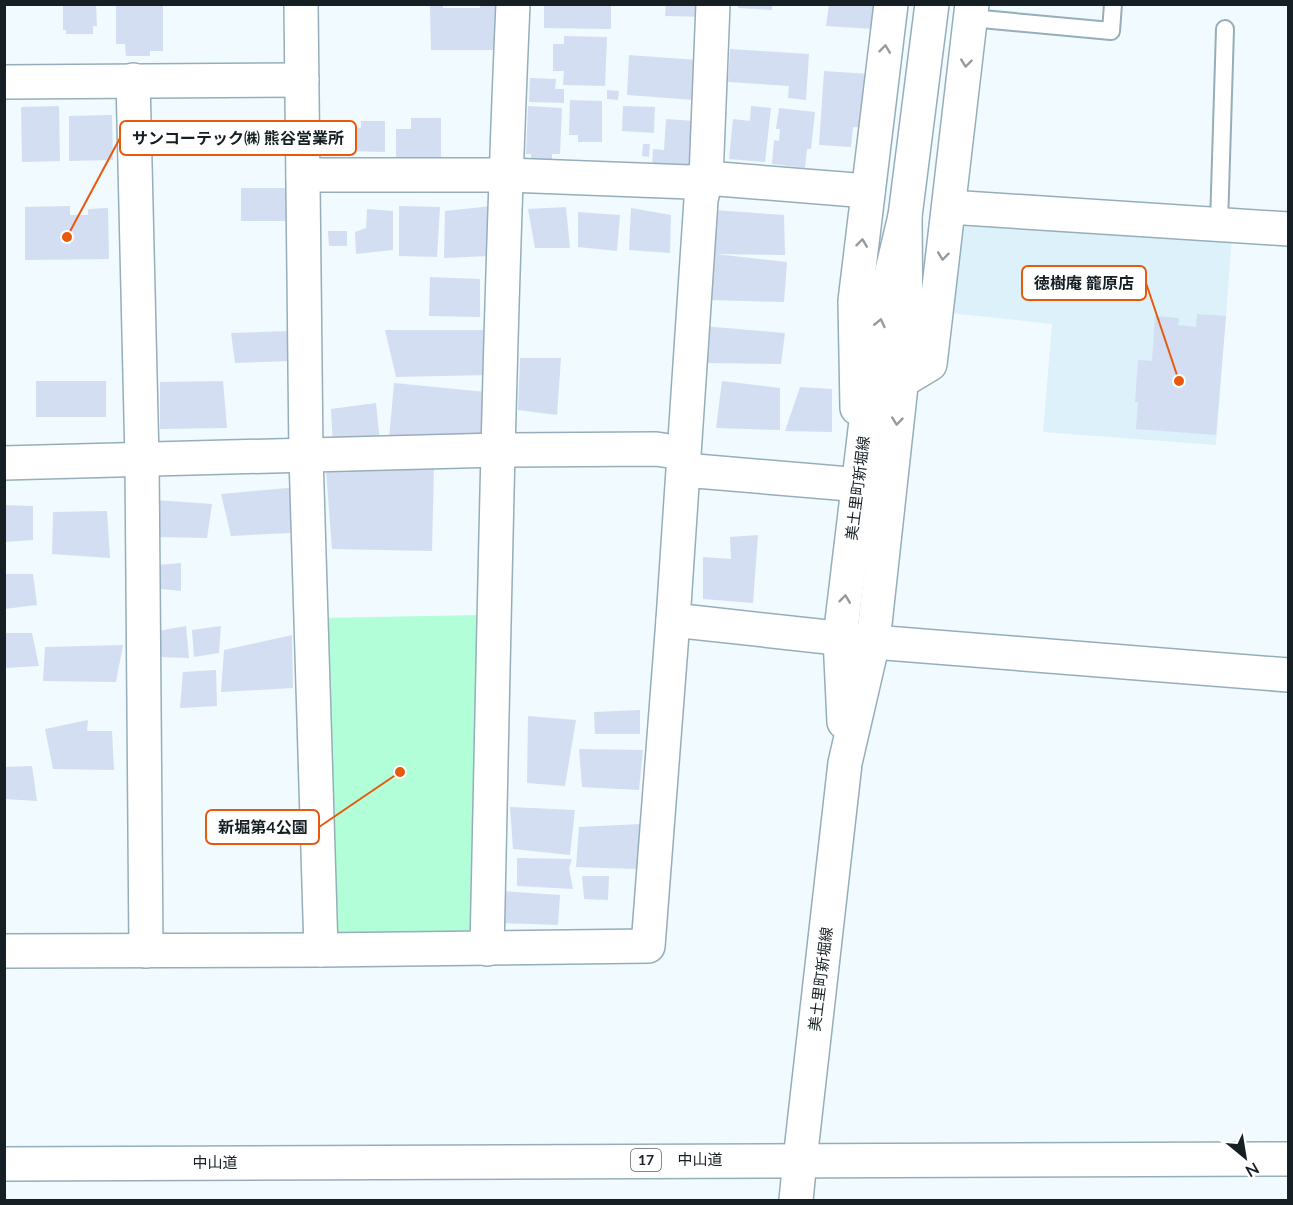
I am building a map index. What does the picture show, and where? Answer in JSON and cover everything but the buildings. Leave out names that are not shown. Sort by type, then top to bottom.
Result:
[{"type":"main road","points":[[301,4],[306,455],[321,950]]},
{"type":"main road","points":[[487,949],[498,450],[513,4]]},
{"type":"main road","points":[[4,951],[648,946],[673,620],[701,200],[706,178],[713,4]]},
{"type":"main road","points":[[4,463],[498,450],[656,449],[683,461],[874,486],[855,301],[891,4]]},
{"type":"main road","name":"美土里町新堀線","points":[[796,1200],[845,763],[873,642],[874,486],[886,380],[906,340],[905,216],[932,4]]},
{"type":"main road","points":[[886,380],[930,364],[971,11]]},
{"type":"main road","points":[[133,80],[142,460],[146,951]]},
{"type":"main road","points":[[4,82],[302,80]]},
{"type":"main road","points":[[303,175],[506,175],[690,182],[706,178],[868,191]]},
{"type":"main road","points":[[949,207],[1288,230]]},
{"type":"main road","name":"美土里町新堀線","points":[[845,763],[840,638],[874,486]]},
{"type":"main road","points":[[673,620],[873,642],[1288,675]]},
{"type":"main road","name":"中山道","points":[[4,1164],[1288,1159]]},
{"type":"lane","points":[[971,11],[1112,31],[1113,4]]},
{"type":"lane","points":[[1219,224],[1225,29]]},
{"type":"shaded area","points":[[962,217],[1232,237],[1216,445],[1043,432],[1052,324],[950,313]]},
{"type":"green space","points":[[480,615],[472,927],[462,937],[338,938],[327,928],[321,618]]},
{"type":"place","name":"サンコーテック㈱ 熊谷営業所","points":[[67,237]]},
{"type":"place","name":"徳樹庵 籠原店","points":[[1179,381]]},
{"type":"place","name":"新堀第4公園","points":[[400,772]]}]
